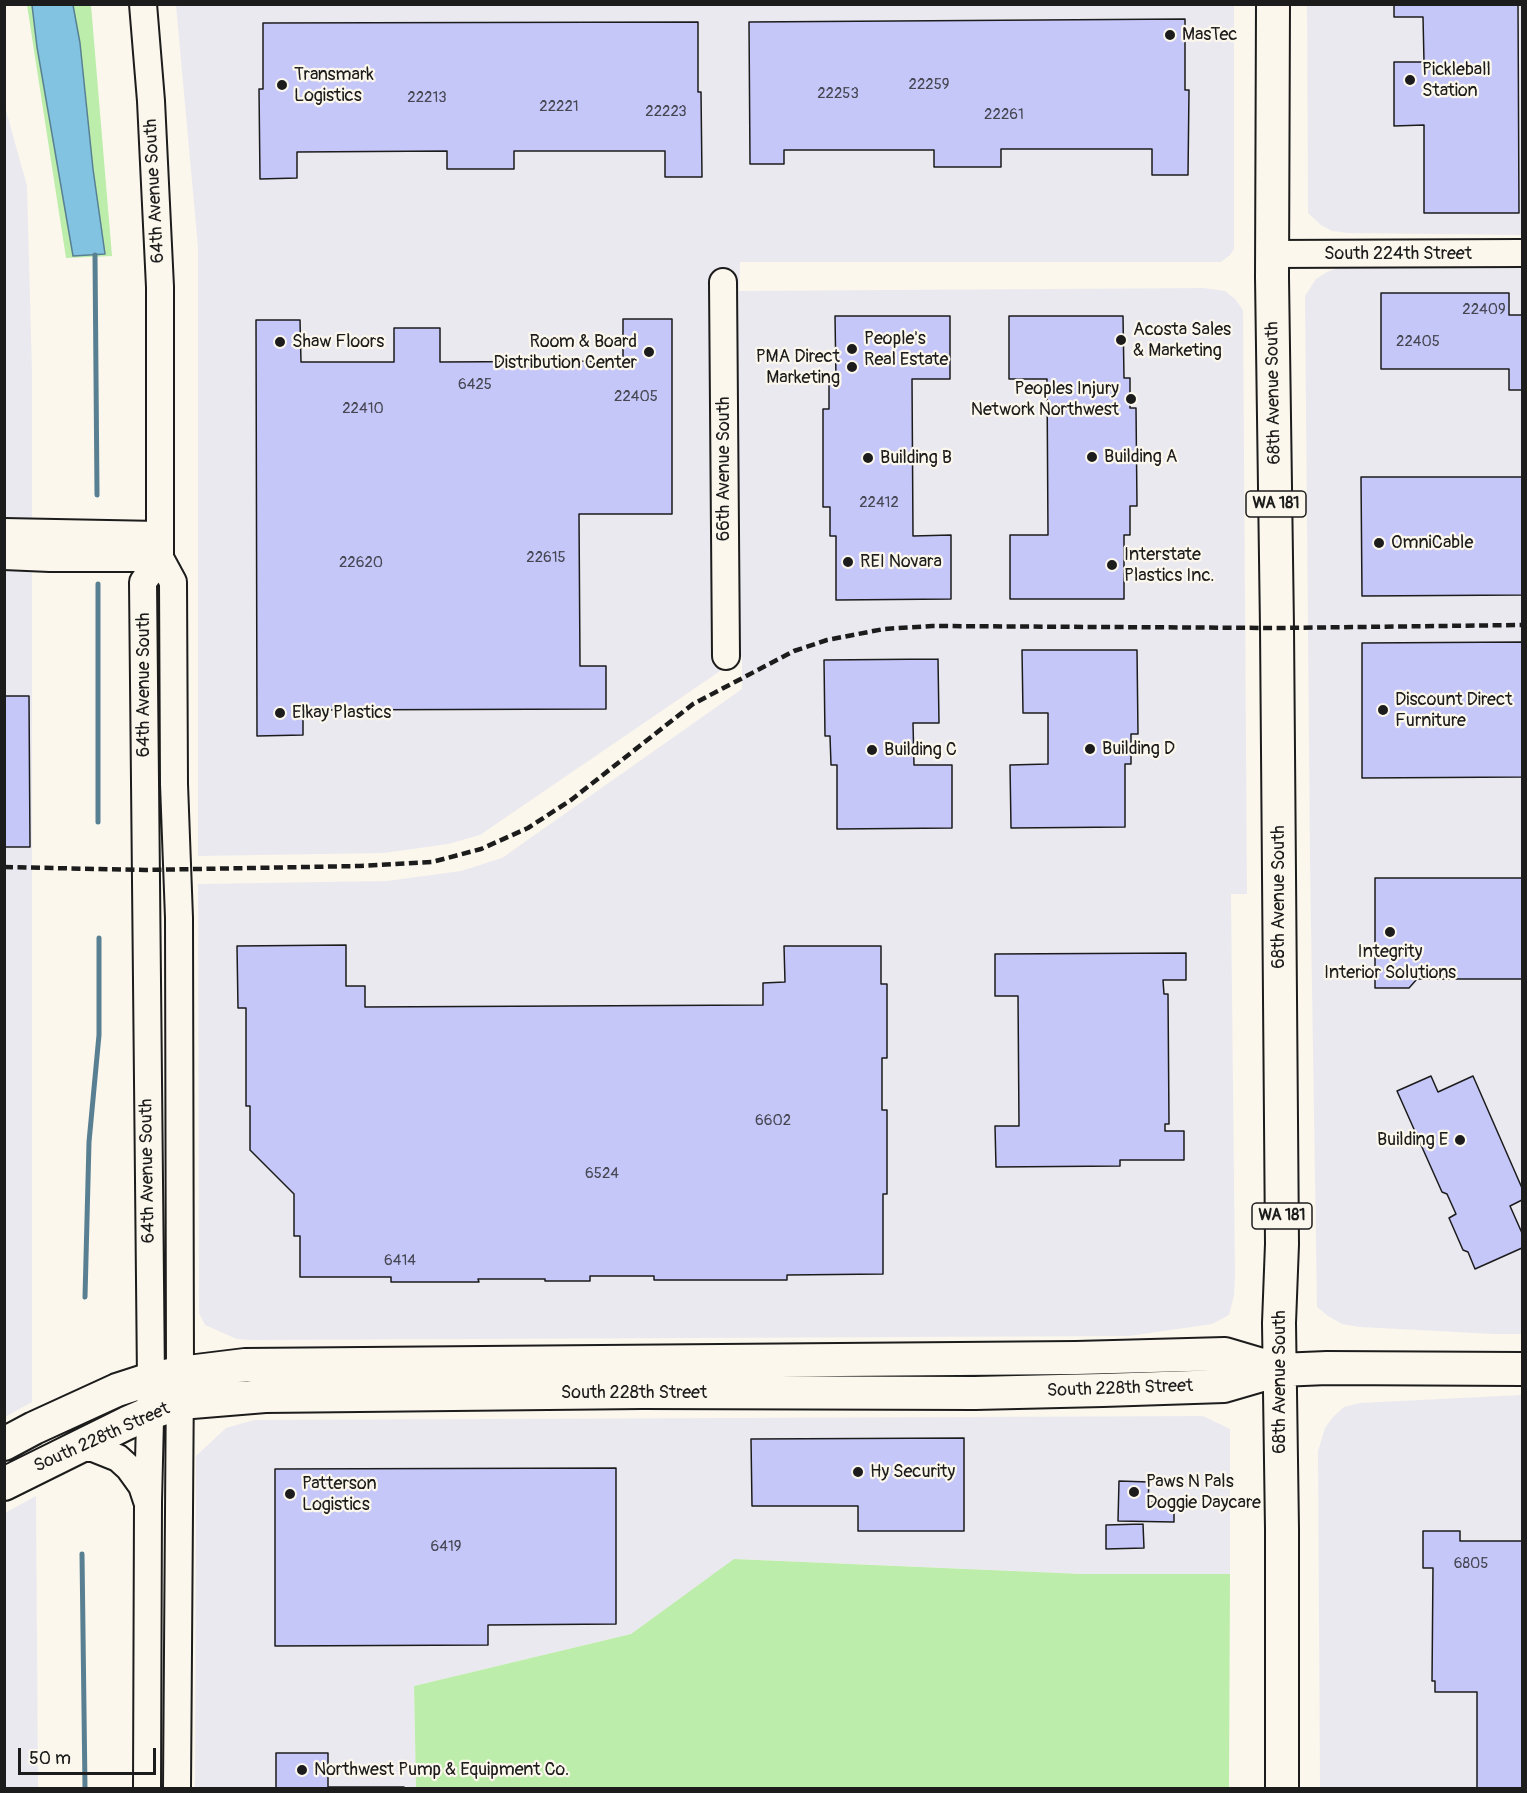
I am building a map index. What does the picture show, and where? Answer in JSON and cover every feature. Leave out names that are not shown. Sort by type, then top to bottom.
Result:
[{"type":"main road","name":"68th Avenue South","points":[[1273,4],[1272,254],[1282,1244],[1279,1323],[1282,1788]]},
{"type":"main road","name":"South 228th Street","points":[[4,1444],[33,1428],[117,1390],[170,1385],[227,1366],[1076,1358],[1225,1354],[1279,1370],[1327,1368],[1522,1369]]},
{"type":"main road","name":"South 228th Street","points":[[4,1484],[150,1413],[170,1385]]},
{"type":"street","name":"64th Avenue South","points":[[143,4],[151,101],[160,287],[159,546],[173,582],[174,784],[179,918],[170,1385]]},
{"type":"street","name":"South 224th Street","points":[[1272,254],[1522,253]]},
{"type":"street","name":"66th Avenue South","points":[[723,282],[726,656]]},
{"type":"street","points":[[4,532],[159,546]]},
{"type":"street","name":"64th Avenue South","points":[[159,546],[143,582],[170,1385],[177,1788]]},
{"type":"street","points":[[4,556],[50,558],[159,546]]},
{"type":"street","points":[[147,1788],[150,1413]]},
{"type":"street","points":[[77,1448],[93,1448],[118,1458],[142,1485],[148,1502]]},
{"type":"shaded area","points":[[176,5],[1234,5],[1234,249],[1221,262],[740,262],[739,291],[1204,288],[1225,291],[1243,310],[1247,894],[1231,894],[1235,1278],[1234,1296],[1229,1315],[1212,1324],[1129,1336],[252,1340],[237,1339],[205,1325],[199,1313],[198,884],[387,881],[461,871],[502,858],[742,689],[742,656],[480,835],[448,844],[384,853],[198,856],[198,247]]},
{"type":"shaded area","points":[[1307,5],[1522,5],[1522,235],[1348,233],[1332,231],[1308,213]]},
{"type":"shaded area","points":[[4,103],[27,186],[32,372],[32,1402],[5,1417]]},
{"type":"shaded area","points":[[1358,260],[1522,261],[1522,1334],[1360,1327],[1342,1324],[1317,1307],[1305,296],[1316,279],[1327,272]]},
{"type":"shaded area","points":[[1522,1395],[1522,1788],[1320,1788],[1318,1451],[1325,1428],[1344,1407],[1360,1403]]},
{"type":"shaded area","points":[[1203,1416],[1230,1429],[1230,1574],[1082,1574],[735,1559],[631,1634],[414,1686],[416,1788],[195,1788],[196,1456],[226,1428],[254,1420]]},
{"type":"shaded area","points":[[36,1496],[38,1788],[5,1788],[5,1513]]},
{"type":"green space","points":[[27,5],[91,5],[112,256],[66,258]]},
{"type":"green space","points":[[734,1559],[1082,1574],[1230,1574],[1229,1788],[416,1788],[414,1686],[631,1634]]},
{"type":"water","points":[[32,5],[73,5],[80,43],[93,169],[105,254],[73,256],[37,47]]},
{"type":"building","points":[[1394,4],[1518,4],[1519,213],[1424,213],[1424,125],[1394,126],[1394,62],[1424,62],[1423,17],[1394,17]]},
{"type":"building","points":[[1185,19],[1185,90],[1189,90],[1188,175],[1152,175],[1152,149],[1001,149],[1001,167],[934,167],[934,150],[784,150],[784,164],[750,164],[749,22]]},
{"type":"building","points":[[698,22],[698,92],[701,92],[702,177],[665,177],[665,151],[514,151],[514,169],[447,169],[447,151],[297,152],[297,178],[260,179],[259,89],[263,89],[263,23]]},
{"type":"building","points":[[1381,293],[1509,293],[1509,315],[1522,315],[1522,390],[1509,390],[1509,369],[1381,369]]},
{"type":"building","name":"Building B","points":[[835,316],[950,316],[950,379],[912,379],[913,536],[951,535],[951,599],[836,600],[836,536],[830,536],[830,507],[823,507],[823,409],[829,409],[829,380],[836,380]]},
{"type":"building","name":"Building A","points":[[1009,316],[1123,316],[1124,378],[1130,378],[1130,408],[1136,408],[1137,506],[1130,506],[1130,535],[1124,535],[1124,599],[1010,599],[1010,535],[1048,535],[1047,379],[1009,379]]},
{"type":"building","points":[[623,319],[672,319],[672,514],[579,514],[580,666],[606,666],[606,709],[303,710],[303,735],[257,736],[256,320],[300,320],[301,362],[394,362],[394,328],[440,328],[440,362],[623,361]]},
{"type":"building","points":[[1361,477],[1522,477],[1522,595],[1362,596]]},
{"type":"building","points":[[1522,642],[1522,777],[1362,778],[1362,643]]},
{"type":"building","name":"Building D","points":[[1022,650],[1137,650],[1138,734],[1131,734],[1131,764],[1125,764],[1125,827],[1011,828],[1010,765],[1048,764],[1048,713],[1023,713]]},
{"type":"building","name":"Building C","points":[[938,659],[939,723],[913,723],[914,765],[952,765],[952,828],[837,829],[837,765],[831,765],[830,736],[825,736],[824,660]]},
{"type":"building","points":[[4,696],[29,696],[30,847],[4,847]]},
{"type":"building","points":[[1375,878],[1522,878],[1522,979],[1417,979],[1409,988],[1375,988]]},
{"type":"building","points":[[346,945],[346,986],[365,986],[365,1007],[763,1005],[763,983],[785,982],[784,946],[881,946],[881,984],[887,984],[887,1058],[882,1058],[882,1110],[887,1110],[887,1194],[883,1194],[883,1274],[787,1275],[787,1280],[654,1280],[654,1276],[590,1276],[590,1281],[478,1279],[479,1282],[391,1282],[391,1277],[300,1277],[300,1236],[294,1236],[294,1194],[250,1150],[250,1106],[246,1106],[246,1008],[238,1008],[237,946]]},
{"type":"building","points":[[1186,953],[1186,980],[1163,980],[1164,994],[1168,994],[1169,1124],[1165,1124],[1165,1131],[1184,1131],[1184,1160],[1120,1160],[1120,1166],[996,1167],[995,1126],[1019,1126],[1018,996],[995,996],[995,954]]},
{"type":"building","name":"Building E","points":[[1431,1076],[1438,1092],[1473,1076],[1522,1188],[1522,1200],[1510,1206],[1522,1233],[1522,1248],[1475,1269],[1468,1252],[1463,1250],[1449,1218],[1456,1214],[1447,1194],[1442,1192],[1397,1091]]},
{"type":"building","name":"Hy Security","points":[[964,1438],[964,1531],[858,1531],[858,1506],[752,1506],[751,1439]]},
{"type":"building","points":[[616,1468],[616,1624],[488,1625],[488,1645],[275,1646],[275,1469]]},
{"type":"building","name":"Paws N Pals Doggie Daycare","points":[[1119,1481],[1149,1482],[1148,1502],[1174,1502],[1174,1522],[1118,1521]]},
{"type":"building","points":[[1143,1524],[1144,1548],[1106,1549],[1106,1525]]},
{"type":"building","points":[[1423,1531],[1460,1531],[1460,1541],[1522,1541],[1522,1788],[1477,1788],[1477,1692],[1435,1692],[1435,1681],[1432,1681],[1433,1568],[1423,1568]]},
{"type":"building","name":"Northwest Pump & Equipment Co.","points":[[276,1753],[328,1753],[328,1787],[404,1788],[276,1788]]},
{"type":"waterway","points":[[95,255],[97,495]]},
{"type":"waterway","points":[[98,584],[98,822]]},
{"type":"waterway","points":[[85,1297],[89,1142],[99,1035],[99,938]]},
{"type":"waterway","points":[[82,1554],[85,1788]]},
{"type":"railway","points":[[4,867],[145,870],[360,866],[432,862],[481,849],[528,828],[571,800],[693,704],[794,651],[827,640],[884,629],[932,626],[1277,628],[1522,625]]},
{"type":"place","name":"MasTec","points":[[1170,35]]},
{"type":"place","name":"Pickleball Station","points":[[1410,80]]},
{"type":"place","name":"Transmark Logistics","points":[[282,85]]},
{"type":"place","name":"Acosta Sales & Marketing","points":[[1121,340]]},
{"type":"place","name":"Shaw Floors","points":[[280,342]]},
{"type":"place","name":"People's Real Estate","points":[[852,349]]},
{"type":"place","name":"Room & Board Distribution Center","points":[[649,352]]},
{"type":"place","name":"PMA Direct Marketing","points":[[852,367]]},
{"type":"place","name":"Peoples Injury Network Northwest","points":[[1131,399]]},
{"type":"place","name":"Building A","points":[[1092,457]]},
{"type":"place","name":"Building B","points":[[868,458]]},
{"type":"place","name":"OmniCable","points":[[1379,543]]},
{"type":"place","name":"REI Novara","points":[[848,562]]},
{"type":"place","name":"Interstate Plastics Inc.","points":[[1112,565]]},
{"type":"place","name":"Discount Direct Furniture","points":[[1383,710]]},
{"type":"place","name":"Elkay Plastics","points":[[280,713]]},
{"type":"place","name":"Building D","points":[[1090,749]]},
{"type":"place","name":"Building C","points":[[872,750]]},
{"type":"place","name":"Integrity Interior Solutions","points":[[1390,932]]},
{"type":"place","name":"Building E","points":[[1460,1140]]},
{"type":"place","name":"Hy Security","points":[[858,1472]]},
{"type":"place","name":"Paws N Pals Doggie Daycare","points":[[1134,1492]]},
{"type":"place","name":"Patterson Logistics","points":[[290,1494]]},
{"type":"place","name":"Northwest Pump & Equipment Co.","points":[[302,1770]]}]
